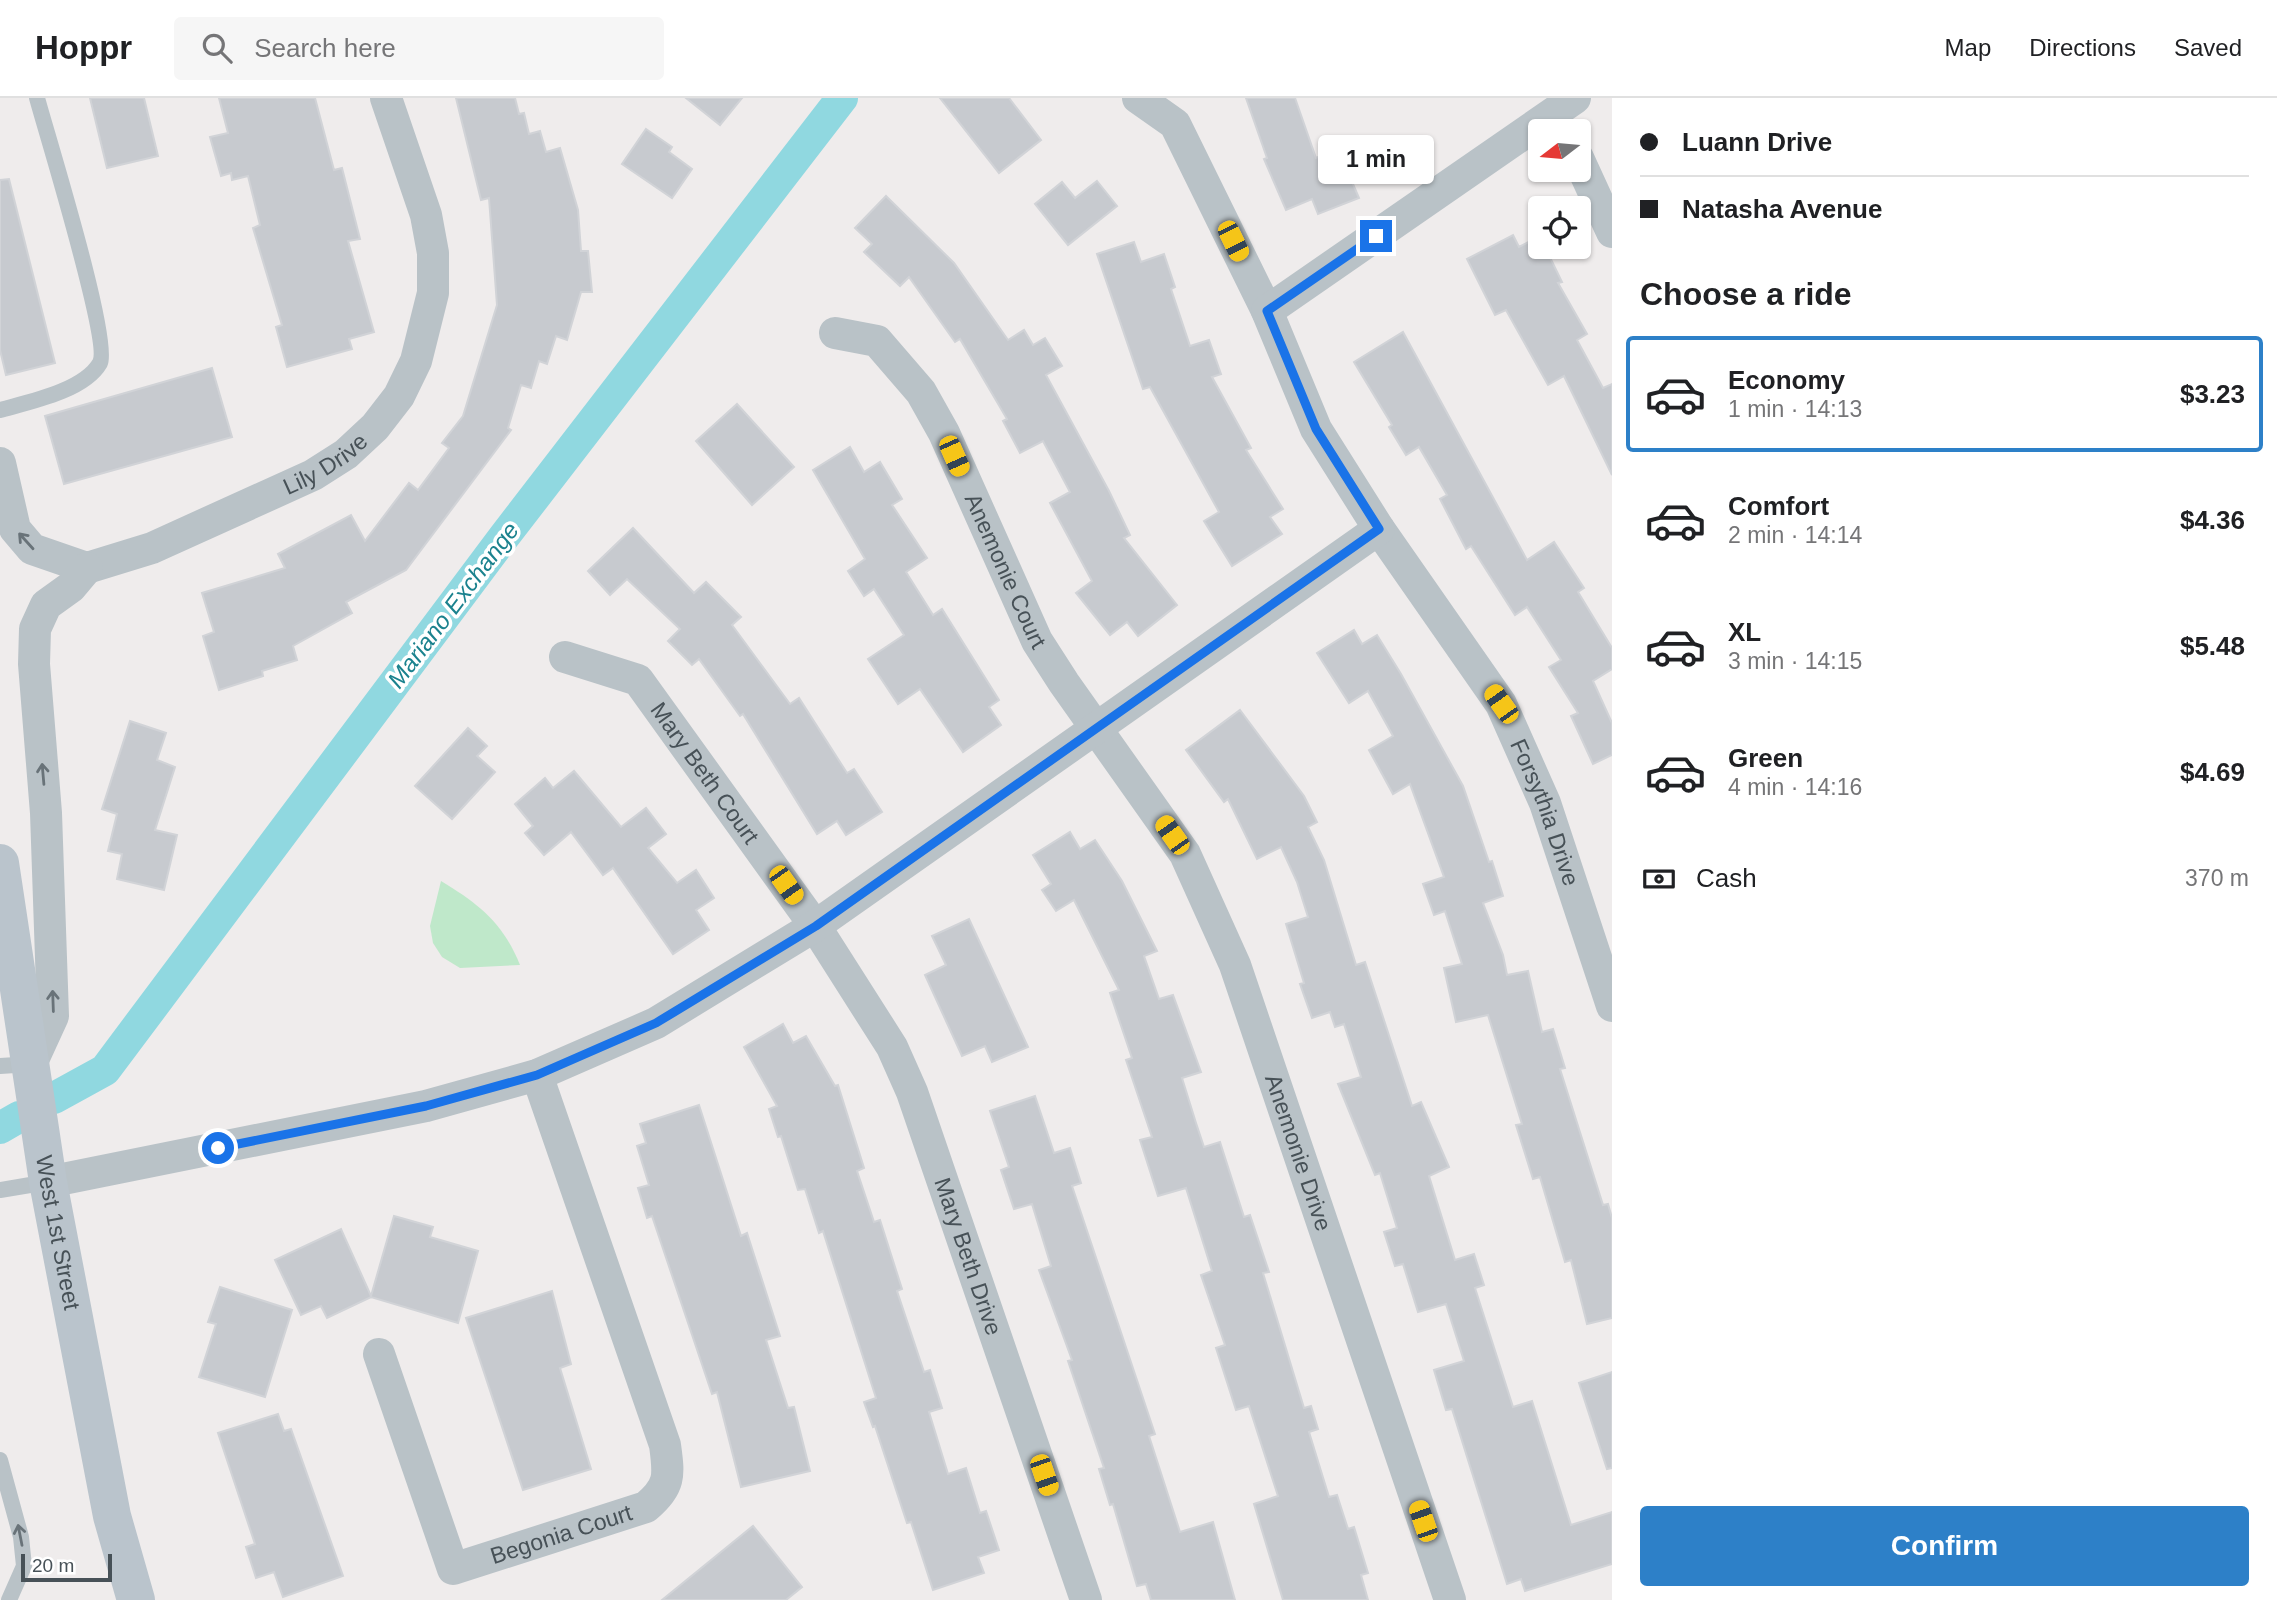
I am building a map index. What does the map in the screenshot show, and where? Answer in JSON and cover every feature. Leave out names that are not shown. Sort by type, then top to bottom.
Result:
[{"type":"main road","name":"West 1st Street","points":[[0,863],[15,1065],[48,1182],[112,1516],[136,1600]]},
{"type":"street","name":"Lily Drive","points":[[87,568],[152,548],[313,475],[346,454],[375,427],[398,396],[416,361],[426,331],[433,293],[433,253],[426,215],[386,98]]},
{"type":"street","name":"Forsythia Drive","points":[[1138,98],[1175,124],[1267,311],[1316,429],[1379,529],[1501,704],[1525,753],[1612,1006]]},
{"type":"street","points":[[1267,311],[1563,110]]},
{"type":"street","points":[[1589,182],[1612,232]]},
{"type":"street","name":"Anemonie Court","points":[[835,333],[877,341],[921,392],[944,433],[1037,641],[1096,729]]},
{"type":"street","points":[[0,463],[15,529],[32,549],[87,568],[71,586],[46,605],[35,629],[34,664],[46,813],[53,1016],[15,1065]]},
{"type":"street","points":[[48,1182],[426,1106],[537,1075],[656,1023],[816,926],[1379,529]]},
{"type":"street","name":"Mary Beth Court","points":[[565,657],[638,680],[816,926]]},
{"type":"street","name":"Anemonie Drive","points":[[1096,729],[1185,854],[1219,926],[1450,1600]]},
{"type":"street","name":"Mary Beth Drive","points":[[816,926],[892,1047],[912,1092],[1086,1600]]},
{"type":"street","name":"Begonia Court","points":[[379,1353],[453,1569],[646,1507],[663,1493],[668,1472],[665,1445],[537,1075]]},
{"type":"lane","points":[[0,410],[58,394],[100,363],[102,351],[87,280],[37,98]]},
{"type":"lane","points":[[0,1190],[48,1182]]},
{"type":"lane","points":[[0,1460],[21,1537],[24,1566],[9,1600]]},
{"type":"green space","points":[[441,881],[467,898],[498,926],[520,965],[460,968],[442,957],[433,943],[430,926]]},
{"type":"building","points":[[90,98],[144,98],[158,156],[107,168]]},
{"type":"building","points":[[219,98],[315,98],[334,170],[342,168],[360,239],[348,241],[374,332],[349,339],[352,349],[287,367],[276,327],[282,325],[253,228],[260,225],[248,176],[232,180],[231,173],[221,176],[210,137],[228,133]]},
{"type":"building","points":[[456,98],[515,98],[519,114],[524,113],[529,134],[540,131],[546,152],[560,148],[578,210],[581,251],[588,251],[592,292],[581,292],[567,340],[556,336],[547,364],[539,361],[531,388],[521,385],[508,428],[511,430],[406,570],[346,602],[352,613],[293,646],[297,660],[262,671],[263,676],[219,690],[203,636],[214,632],[202,593],[285,568],[278,554],[351,515],[365,541],[409,483],[418,490],[449,448],[442,443],[463,416],[497,305],[489,198],[481,200]]},
{"type":"building","points":[[686,98],[742,98],[720,125]]},
{"type":"building","points":[[940,98],[1009,98],[1041,140],[999,173]]},
{"type":"building","points":[[1246,98],[1295,98],[1316,158],[1338,149],[1359,198],[1318,214],[1312,199],[1286,210],[1264,159],[1267,158]]},
{"type":"building","points":[[646,129],[672,147],[669,152],[692,169],[672,198],[622,164]]},
{"type":"building","points":[[9,179],[55,363],[6,375],[0,350],[0,180]]},
{"type":"building","points":[[1097,181],[1117,206],[1068,245],[1035,204],[1062,182],[1075,198]]},
{"type":"building","points":[[886,196],[954,263],[1008,340],[1024,330],[1033,345],[1045,338],[1062,366],[1046,375],[1109,491],[1130,535],[1124,538],[1177,605],[1138,636],[1127,622],[1110,635],[1076,593],[1092,581],[1050,503],[1070,492],[1043,441],[1020,453],[1003,421],[1007,419],[960,339],[955,342],[909,277],[900,286],[864,252],[872,244],[855,228]]},
{"type":"building","points":[[1513,235],[1519,247],[1528,242],[1528,259],[1551,259],[1562,282],[1558,283],[1587,334],[1577,340],[1603,388],[1612,384],[1612,475],[1564,376],[1548,385],[1506,310],[1495,315],[1467,259]]},
{"type":"building","points":[[1134,242],[1141,262],[1164,254],[1175,287],[1171,289],[1190,346],[1209,340],[1221,374],[1212,377],[1251,448],[1246,450],[1283,509],[1270,517],[1282,534],[1232,566],[1204,521],[1219,512],[1150,387],[1143,389],[1097,254]]},
{"type":"building","points":[[1403,332],[1527,560],[1554,542],[1584,588],[1578,592],[1612,648],[1612,669],[1593,681],[1612,723],[1612,755],[1593,764],[1571,716],[1578,713],[1549,667],[1561,660],[1527,607],[1515,615],[1471,546],[1466,549],[1440,499],[1447,495],[1419,447],[1406,455],[1389,427],[1392,425],[1354,362]]},
{"type":"building","points":[[212,368],[232,437],[64,484],[45,416]]},
{"type":"building","points":[[737,404],[794,467],[752,505],[696,441]]},
{"type":"building","points":[[850,447],[864,472],[880,462],[902,499],[892,505],[927,558],[906,572],[933,615],[942,609],[999,700],[989,707],[1001,725],[963,752],[920,689],[898,704],[868,659],[904,635],[874,589],[864,596],[848,571],[865,559],[813,470]]},
{"type":"building","points":[[633,528],[694,593],[706,582],[741,617],[732,625],[790,704],[799,698],[847,773],[854,769],[882,812],[846,835],[837,821],[817,834],[743,714],[740,716],[699,659],[692,665],[668,641],[680,629],[627,579],[610,595],[588,571]]},
{"type":"building","points":[[1354,630],[1362,644],[1377,635],[1401,674],[1463,786],[1489,862],[1492,861],[1503,896],[1483,903],[1503,955],[1507,975],[1528,971],[1542,1032],[1553,1029],[1565,1068],[1560,1069],[1603,1205],[1608,1204],[1612,1218],[1612,1318],[1587,1324],[1571,1260],[1565,1262],[1540,1177],[1533,1179],[1516,1125],[1522,1124],[1488,1015],[1456,1022],[1444,968],[1462,964],[1445,911],[1434,915],[1423,884],[1444,877],[1410,784],[1393,794],[1369,750],[1393,736],[1368,691],[1349,703],[1317,653]]},
{"type":"building","points":[[1240,710],[1304,796],[1317,822],[1308,827],[1324,860],[1356,965],[1365,962],[1412,1106],[1421,1102],[1449,1167],[1429,1176],[1455,1260],[1474,1254],[1484,1285],[1475,1288],[1513,1407],[1532,1401],[1571,1525],[1612,1512],[1612,1564],[1525,1591],[1521,1579],[1507,1584],[1452,1409],[1446,1410],[1434,1370],[1464,1361],[1446,1304],[1418,1312],[1403,1264],[1395,1266],[1384,1232],[1397,1228],[1380,1173],[1375,1175],[1338,1084],[1361,1077],[1344,1024],[1335,1027],[1330,1012],[1312,1018],[1300,984],[1304,983],[1286,924],[1308,917],[1297,882],[1281,847],[1257,859],[1228,799],[1224,802],[1186,750]]},
{"type":"building","points":[[130,721],[166,733],[157,760],[175,767],[155,830],[177,835],[164,890],[117,879],[122,854],[108,851],[117,814],[102,809]]},
{"type":"building","points":[[468,728],[487,746],[477,756],[495,772],[452,819],[415,786]]},
{"type":"building","points":[[574,771],[621,827],[646,808],[666,834],[648,848],[677,883],[696,870],[714,898],[696,910],[709,930],[673,954],[613,868],[603,875],[571,832],[544,855],[525,833],[533,826],[515,804],[545,778],[553,788]]},
{"type":"building","points":[[1070,832],[1080,849],[1095,840],[1122,881],[1157,951],[1144,956],[1159,999],[1173,995],[1201,1072],[1182,1078],[1196,1123],[1204,1147],[1220,1142],[1244,1217],[1250,1215],[1269,1272],[1263,1273],[1304,1408],[1311,1406],[1318,1429],[1309,1432],[1329,1497],[1337,1495],[1348,1529],[1354,1527],[1368,1573],[1361,1575],[1368,1600],[1283,1600],[1254,1504],[1278,1496],[1249,1406],[1236,1410],[1216,1348],[1225,1345],[1201,1275],[1212,1271],[1186,1188],[1158,1196],[1140,1140],[1152,1137],[1126,1060],[1132,1058],[1110,993],[1119,990],[1074,900],[1056,911],[1042,890],[1051,884],[1033,855]]},
{"type":"building","points":[[969,919],[1028,1047],[992,1062],[985,1046],[962,1056],[925,975],[946,965],[932,936]]},
{"type":"building","points":[[783,1024],[793,1043],[806,1036],[835,1086],[838,1085],[864,1168],[857,1171],[874,1222],[880,1220],[902,1289],[897,1291],[924,1372],[930,1370],[942,1408],[929,1412],[948,1474],[966,1468],[980,1513],[986,1511],[999,1550],[978,1557],[984,1573],[933,1590],[911,1522],[907,1523],[875,1426],[873,1427],[864,1402],[876,1398],[823,1231],[819,1233],[805,1189],[798,1190],[781,1136],[778,1137],[769,1109],[777,1106],[744,1047]]},
{"type":"building","points":[[1035,1096],[1054,1153],[1070,1148],[1081,1183],[1072,1186],[1155,1434],[1149,1436],[1180,1532],[1213,1522],[1235,1600],[1151,1600],[1146,1584],[1137,1586],[1113,1504],[1110,1505],[1099,1469],[1104,1468],[1068,1361],[1072,1360],[1039,1270],[1051,1266],[1032,1204],[1014,1209],[1001,1170],[1009,1167],[990,1111]]},
{"type":"building","points":[[699,1105],[741,1236],[747,1233],[780,1336],[766,1340],[788,1408],[794,1407],[810,1471],[741,1487],[717,1392],[712,1394],[652,1216],[647,1218],[638,1188],[649,1185],[637,1146],[646,1143],[640,1124]]},
{"type":"building","points":[[394,1216],[433,1227],[430,1237],[478,1251],[458,1323],[371,1297],[327,1318],[321,1306],[301,1315],[275,1260],[341,1229],[371,1296]]},
{"type":"building","points":[[220,1287],[292,1310],[265,1397],[199,1377],[216,1324],[208,1322]]},
{"type":"building","points":[[552,1291],[571,1364],[560,1368],[591,1469],[523,1490],[466,1318]]},
{"type":"building","points":[[1612,1372],[1612,1468],[1607,1469],[1579,1383]]},
{"type":"building","points":[[278,1414],[284,1431],[291,1429],[343,1576],[283,1597],[274,1572],[256,1578],[246,1547],[255,1544],[218,1433]]},
{"type":"building","points":[[753,1526],[802,1587],[786,1600],[662,1600]]},
{"type":"waterway","name":"Mariano Exchange","points":[[54,1098],[105,1070],[503,538],[842,98]]},
{"type":"waterway","name":"Mariano Exchange","points":[[0,1128],[19,1117]]},
{"type":"route","points":[[218,1148],[426,1106],[537,1075],[656,1023],[740,975],[816,926],[1379,529],[1316,429],[1267,311],[1376,236]]}]
